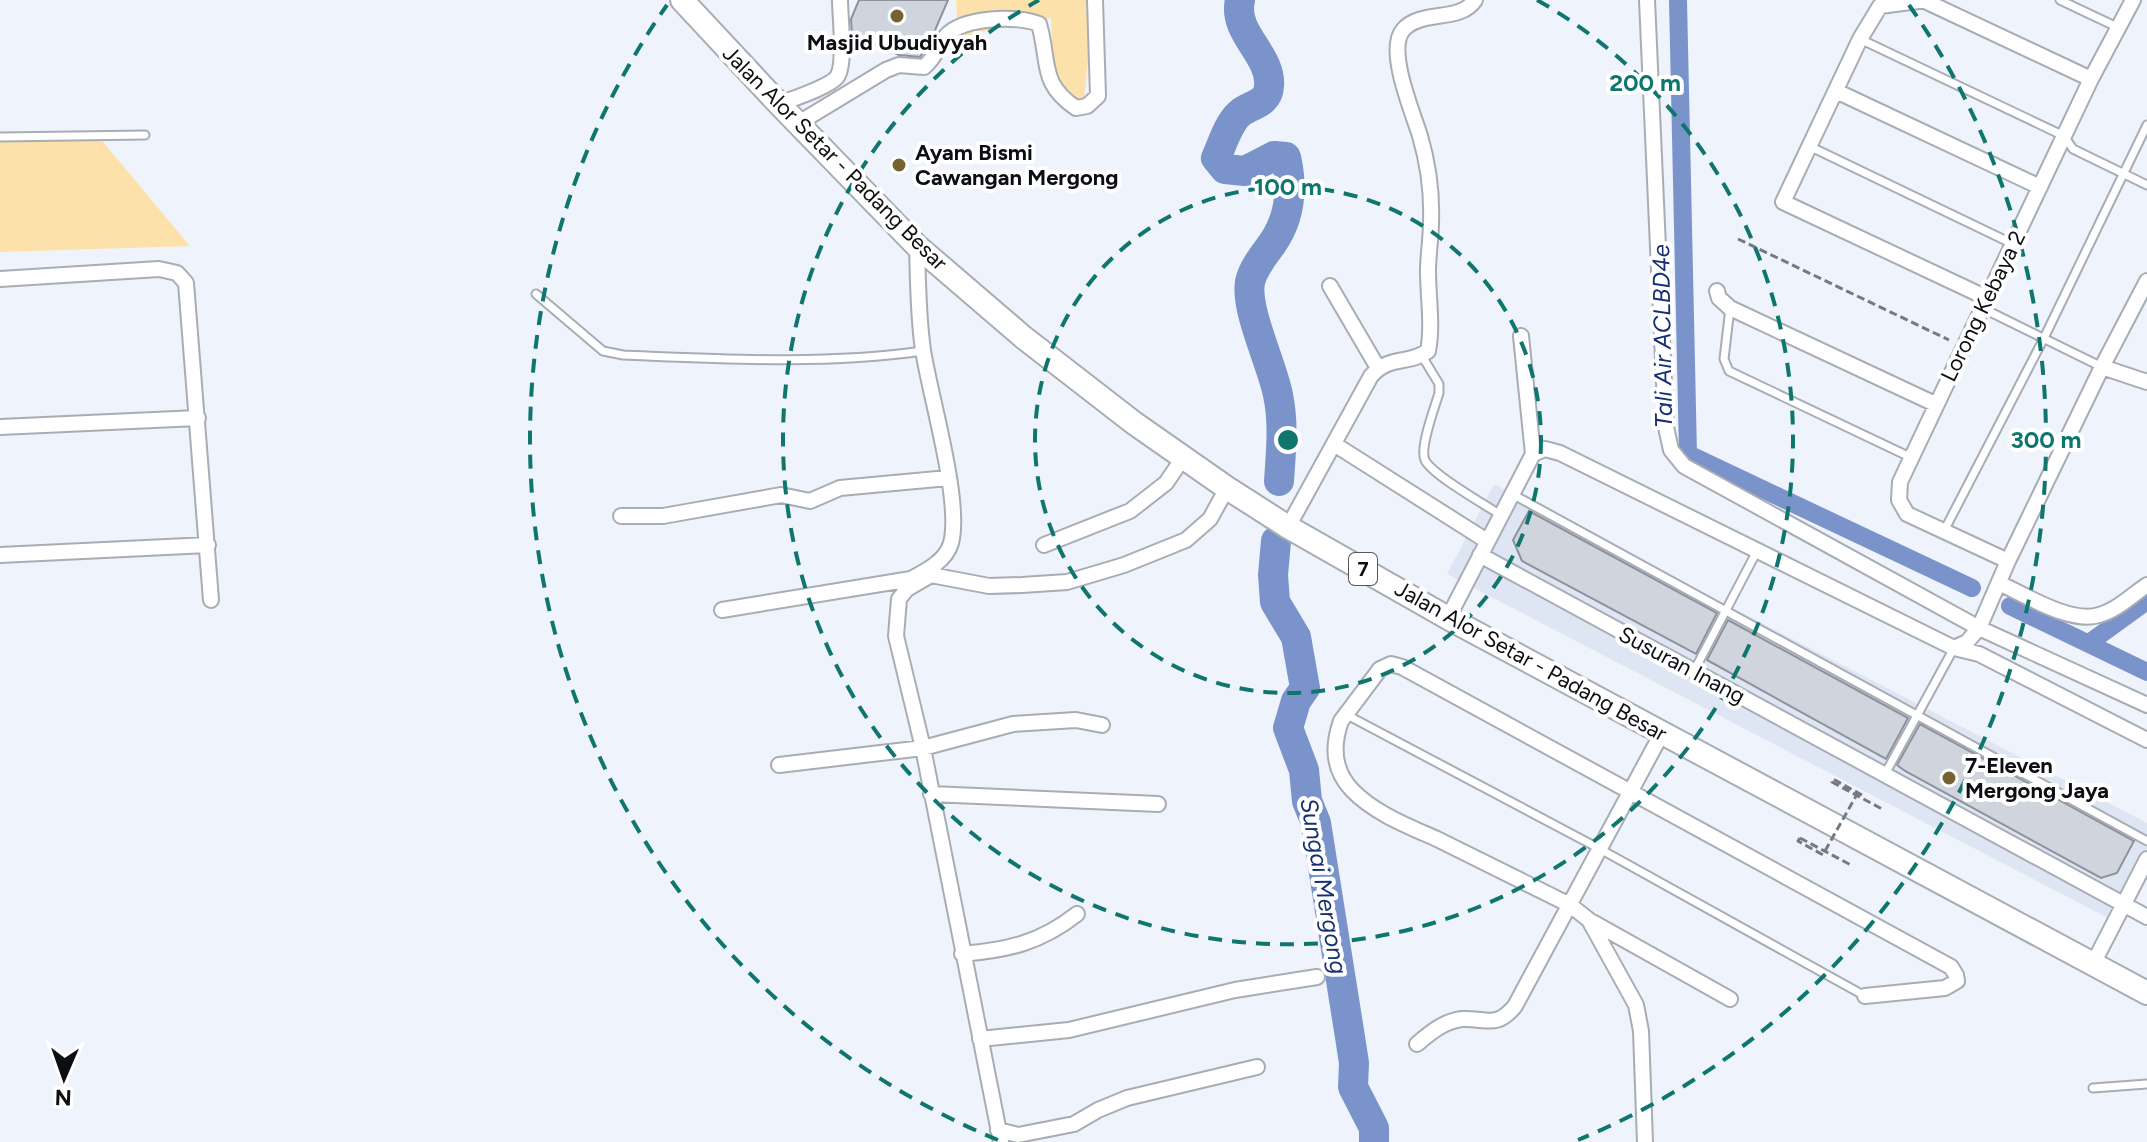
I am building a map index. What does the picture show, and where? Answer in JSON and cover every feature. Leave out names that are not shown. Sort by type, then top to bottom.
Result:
[{"type":"main road","name":"Jalan Alor Setar - Padang Besar","points":[[682,0],[797,124],[917,246],[1023,337],[1227,488],[1288,527],[1448,618],[2147,993]]},
{"type":"street","points":[[779,104],[831,82],[838,76],[841,63],[840,0]]},
{"type":"street","points":[[797,124],[886,70],[899,65],[924,67],[947,34],[965,25],[1002,18],[1027,18],[1039,24],[1050,85],[1063,100],[1076,108],[1087,106],[1098,96],[1095,0]]},
{"type":"street","points":[[1288,527],[1371,376],[1393,360],[1422,356],[1428,351],[1431,339],[1428,269],[1431,219],[1428,175],[1424,148],[1400,72],[1397,46],[1403,30],[1416,22],[1466,10],[1475,0]]},
{"type":"street","points":[[1647,0],[1666,427],[1671,450],[1684,466],[1979,628],[2147,705]]},
{"type":"street","points":[[1985,303],[1783,202],[1809,146],[1860,39],[1880,6],[1925,0],[2091,79]]},
{"type":"street","name":"Lorong Kebaya 2","points":[[2008,561],[1907,514],[1899,500],[1900,482],[2091,79],[2133,0]]},
{"type":"street","points":[[1836,91],[2040,187]]},
{"type":"street","points":[[917,246],[923,351],[948,478],[953,513],[952,543],[931,575],[907,589],[899,599],[896,636],[923,748],[1000,1136],[1074,1124],[1127,1098],[1257,1067]]},
{"type":"street","points":[[0,279],[159,269],[177,273],[186,283],[211,600]]},
{"type":"street","points":[[1954,648],[1967,642],[1979,628],[2008,561],[2147,281]]},
{"type":"street","points":[[1330,286],[1378,368]]},
{"type":"street","points":[[1717,291],[1719,298],[1730,308],[1935,404]]},
{"type":"street","points":[[1448,618],[1533,454],[1521,336]]},
{"type":"street","points":[[2102,367],[2147,382]]},
{"type":"street","points":[[0,427],[198,418]]},
{"type":"street","name":"Susuran Inang","points":[[1334,444],[1483,548],[1694,671],[2147,917]]},
{"type":"street","points":[[1533,454],[1545,449],[1560,453],[1954,648],[1979,654],[2147,740]]},
{"type":"street","points":[[1044,545],[1130,511],[1166,483],[1183,458]]},
{"type":"street","points":[[621,516],[663,516],[781,495],[810,501],[840,488],[948,478]]},
{"type":"street","points":[[931,575],[989,586],[1067,582],[1124,565],[1186,540],[1210,519],[1227,488]]},
{"type":"street","points":[[0,555],[208,545]]},
{"type":"street","points":[[722,610],[911,579],[946,554]]},
{"type":"street","points":[[1999,583],[2067,613],[2087,618],[2109,611],[2147,585]]},
{"type":"street","points":[[1730,999],[1589,920],[1570,905],[1383,813],[1352,790],[1341,774],[1333,752],[1341,721],[1380,669],[1391,664],[1402,667],[1951,967],[1956,975],[1957,981],[1945,988],[1865,996]]},
{"type":"street","points":[[779,765],[923,748],[1013,724],[1076,720],[1102,725]]},
{"type":"street","points":[[1417,1044],[1446,1023],[1461,1019],[1493,1022],[1507,1015],[1515,1006],[1662,733]]},
{"type":"street","points":[[931,794],[1158,804]]},
{"type":"street","points":[[2093,964],[2147,859]]},
{"type":"street","points":[[962,954],[1024,945],[1054,932],[1077,914]]},
{"type":"street","points":[[1589,920],[1636,1005],[1641,1031],[1645,1142]]},
{"type":"street","points":[[980,1039],[1069,1030],[1235,990],[1317,977]]},
{"type":"lane","points":[[2060,0],[2119,28]]},
{"type":"lane","points":[[1860,39],[2064,136],[2073,149],[2147,185]]},
{"type":"lane","points":[[1943,533],[2044,338],[2147,125]]},
{"type":"lane","points":[[0,137],[145,135]]},
{"type":"lane","points":[[1809,146],[2013,244]]},
{"type":"lane","points":[[536,294],[603,351],[623,355],[834,360],[923,351]]},
{"type":"lane","points":[[1985,303],[2102,367]]},
{"type":"lane","points":[[1730,308],[1724,359],[1729,371],[1910,457]]},
{"type":"lane","points":[[1422,356],[1439,384],[1424,450],[1425,460],[1434,471],[1501,515]]},
{"type":"lane","points":[[1512,494],[2147,841]]},
{"type":"lane","points":[[1694,671],[1758,549]]},
{"type":"lane","points":[[1885,774],[1954,648]]},
{"type":"lane","points":[[1347,715],[1600,849],[1865,996]]},
{"type":"lane","points":[[2093,1088],[2147,1084]]},
{"type":"path","points":[[1738,239],[1963,347]]},
{"type":"path","points":[[1862,795],[1833,779],[1832,782],[1882,809]]},
{"type":"path","points":[[1825,854],[1856,796]]},
{"type":"path","points":[[1825,854],[1800,838],[1798,841],[1825,854],[1851,865]]},
{"type":"shaded area","points":[[956,0],[1086,0],[1089,53],[1084,99],[1071,102],[1053,87],[1051,18],[958,39]]},
{"type":"shaded area","points":[[100,138],[190,246],[0,252],[0,141]]},
{"type":"shaded area","points":[[1494,484],[2147,823],[2147,848],[2110,919],[1447,574]]},
{"type":"building","name":"Masjid Ubudiyyah","points":[[859,0],[948,0],[920,57],[899,55],[852,35],[851,19]]},
{"type":"building","points":[[1529,511],[1717,613],[1696,654],[1522,561],[1513,540]]},
{"type":"building","points":[[1728,620],[1908,718],[1886,759],[1707,660]]},
{"type":"building","points":[[1920,724],[2134,841],[2117,873],[2101,878],[1897,765]]},
{"type":"waterway","name":"Sungai Mergong","points":[[1240,0],[1242,23],[1265,64],[1269,86],[1262,101],[1235,118],[1216,158],[1225,169],[1245,171],[1274,156],[1286,157],[1290,191],[1287,213],[1250,282],[1251,307],[1280,406],[1282,438],[1279,481]]},
{"type":"waterway","name":"Tali Air ACLBD4e","points":[[1678,0],[1688,454],[1972,588]]},
{"type":"waterway","name":"Sungai Mergong","points":[[1276,541],[1273,575],[1275,602],[1296,637],[1305,688],[1296,701],[1288,728],[1304,770],[1307,801],[1316,823],[1354,1063],[1353,1087],[1374,1128],[1374,1142]]},
{"type":"waterway","points":[[2089,643],[2147,601]]},
{"type":"waterway","name":"Tali Air ACLBD4e","points":[[2010,606],[2147,672]]},
{"type":"place","name":"Masjid Ubudiyyah","points":[[897,16]]},
{"type":"place","name":"Ayam Bismi Cawangan Mergong","points":[[899,165]]},
{"type":"place","name":"7-Eleven Mergong Jaya","points":[[1949,778]]}]
